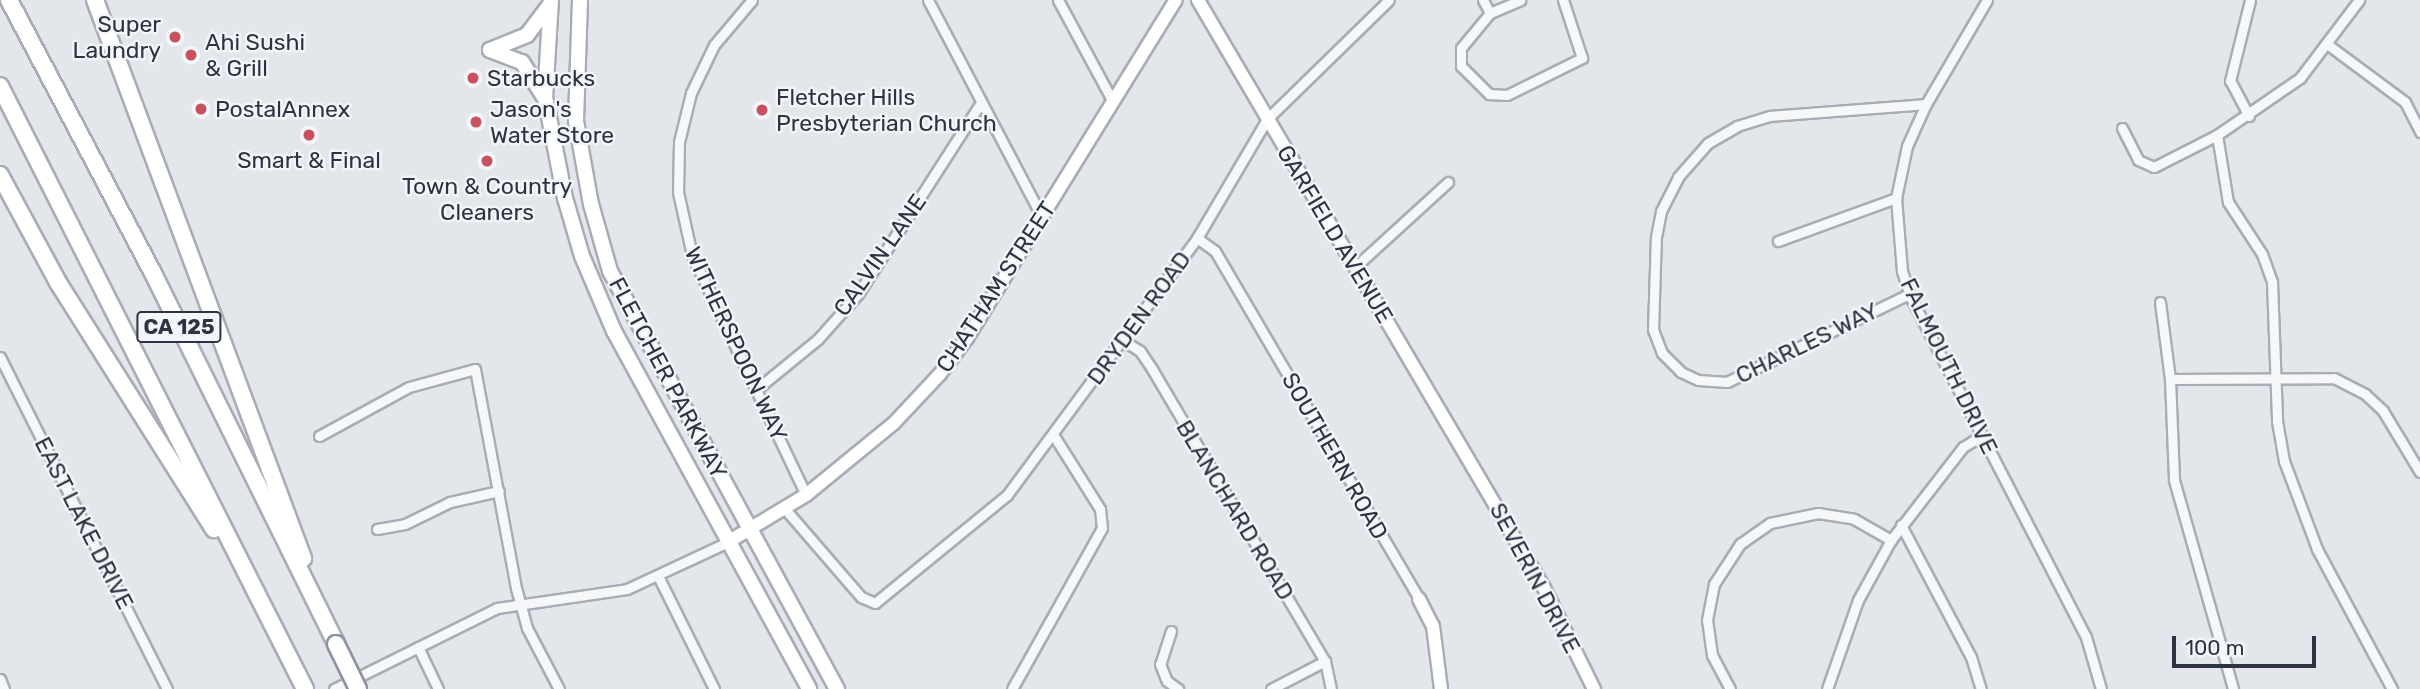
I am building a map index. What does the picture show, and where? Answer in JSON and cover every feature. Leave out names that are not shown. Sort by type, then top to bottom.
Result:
[{"type":"highway","name":"CA 125","points":[[9,0],[152,271],[358,689]]},
{"type":"highway","points":[[95,0],[333,638]]},
{"type":"highway","name":"CA 125","points":[[0,86],[305,689]]},
{"type":"highway","points":[[0,175],[59,284],[269,616]]},
{"type":"main road","name":"FLETCHER PARKWAY","points":[[579,0],[576,121],[591,204],[610,271],[637,328],[751,529],[837,689]]},
{"type":"main road","name":"FLETCHER PARKWAY","points":[[550,1],[545,97],[565,198],[582,256],[614,331],[809,689]]},
{"type":"main road","points":[[545,97],[522,62],[490,50],[527,35],[550,1]]},
{"type":"street","name":"WITHERSPOON WAY","points":[[752,0],[724,31],[698,76],[682,125],[677,175],[681,216],[692,255],[758,388],[806,495]]},
{"type":"street","points":[[929,0],[980,104],[1042,217]]},
{"type":"street","points":[[1058,0],[1112,100]]},
{"type":"street","name":"CHATHAM STREET","points":[[334,689],[481,614],[521,604],[627,589],[659,578],[785,509],[894,423],[940,373],[1042,217],[1176,0]]},
{"type":"street","name":"GARFIELD AVENUE","points":[[1198,0],[1474,467]]},
{"type":"street","name":"DRYDEN ROAD","points":[[785,509],[861,597],[872,603],[882,600],[956,538],[1007,495],[1054,436],[1197,238],[1267,119],[1389,0]]},
{"type":"street","points":[[1483,0],[1490,13]]},
{"type":"street","points":[[1520,0],[1490,13],[1461,48],[1461,66],[1489,94],[1507,95],[1582,58],[1563,0]]},
{"type":"street","name":"FALMOUTH DRIVE","points":[[1987,0],[1926,104],[1908,146],[1896,198],[1895,223],[1909,294],[2086,637],[2101,689]]},
{"type":"street","points":[[2249,116],[2230,81],[2250,0]]},
{"type":"street","points":[[2122,128],[2138,160],[2154,167],[2217,135],[2249,116],[2300,78],[2359,0]]},
{"type":"street","points":[[2327,44],[2404,102],[2420,132]]},
{"type":"street","name":"CALVIN LANE","points":[[758,388],[818,339],[858,294],[980,104]]},
{"type":"street","name":"CHARLES WAY","points":[[1909,294],[1727,382],[1698,380],[1681,372],[1662,353],[1653,330],[1656,237],[1661,211],[1678,177],[1703,148],[1737,126],[1770,116],[1926,104]]},
{"type":"street","points":[[2217,135],[2228,202],[2262,254],[2272,282],[2278,432],[2289,475],[2317,549],[2392,689]]},
{"type":"street","points":[[1355,267],[1448,182]]},
{"type":"street","points":[[1777,240],[1896,198]]},
{"type":"street","name":"SOUTHERN ROAD","points":[[1197,238],[1215,251],[1419,598],[1435,635],[1441,689]]},
{"type":"street","points":[[2160,302],[2171,379],[2174,480],[2233,689]]},
{"type":"street","name":"BLANCHARD ROAD","points":[[1124,341],[1139,351],[1152,369],[1325,662],[1331,689]]},
{"type":"street","name":"EAST LAKE DRIVE","points":[[0,357],[167,689]]},
{"type":"street","points":[[319,436],[409,387],[475,369],[527,628],[559,689]]},
{"type":"street","points":[[2171,379],[2323,375],[2365,394],[2388,416],[2420,472]]},
{"type":"street","points":[[1012,689],[1102,528],[1100,509],[1054,436]]},
{"type":"street","points":[[1827,689],[1858,600],[1891,541],[1963,447],[1981,436]]},
{"type":"street","name":"SEVERIN DRIVE","points":[[1474,467],[1544,588],[1594,689]]},
{"type":"street","points":[[377,529],[405,524],[450,502],[499,491]]},
{"type":"street","points":[[1730,689],[1712,655],[1707,620],[1717,577],[1740,544],[1782,519],[1818,513],[1854,519],[1891,541]]},
{"type":"street","points":[[1901,525],[1971,657],[1981,689]]},
{"type":"street","points":[[659,578],[714,689]]},
{"type":"street","points":[[1171,631],[1160,664],[1164,677],[1178,689]]},
{"type":"street","points":[[418,647],[438,689]]},
{"type":"street","points":[[1271,689],[1325,662]]},
{"type":"street","points":[[0,679],[4,689]]},
{"type":"place","name":"Super Laundry","points":[[175,37]]},
{"type":"place","name":"Ahi Sushi & Grill","points":[[191,55]]},
{"type":"place","name":"Starbucks","points":[[473,78]]},
{"type":"place","name":"PostalAnnex","points":[[201,109]]},
{"type":"place","name":"Fletcher Hills Presbyterian Church","points":[[762,110]]},
{"type":"place","name":"Jason's Water Store","points":[[476,122]]},
{"type":"place","name":"Smart & Final","points":[[309,135]]},
{"type":"place","name":"Town & Country Cleaners","points":[[487,161]]}]
